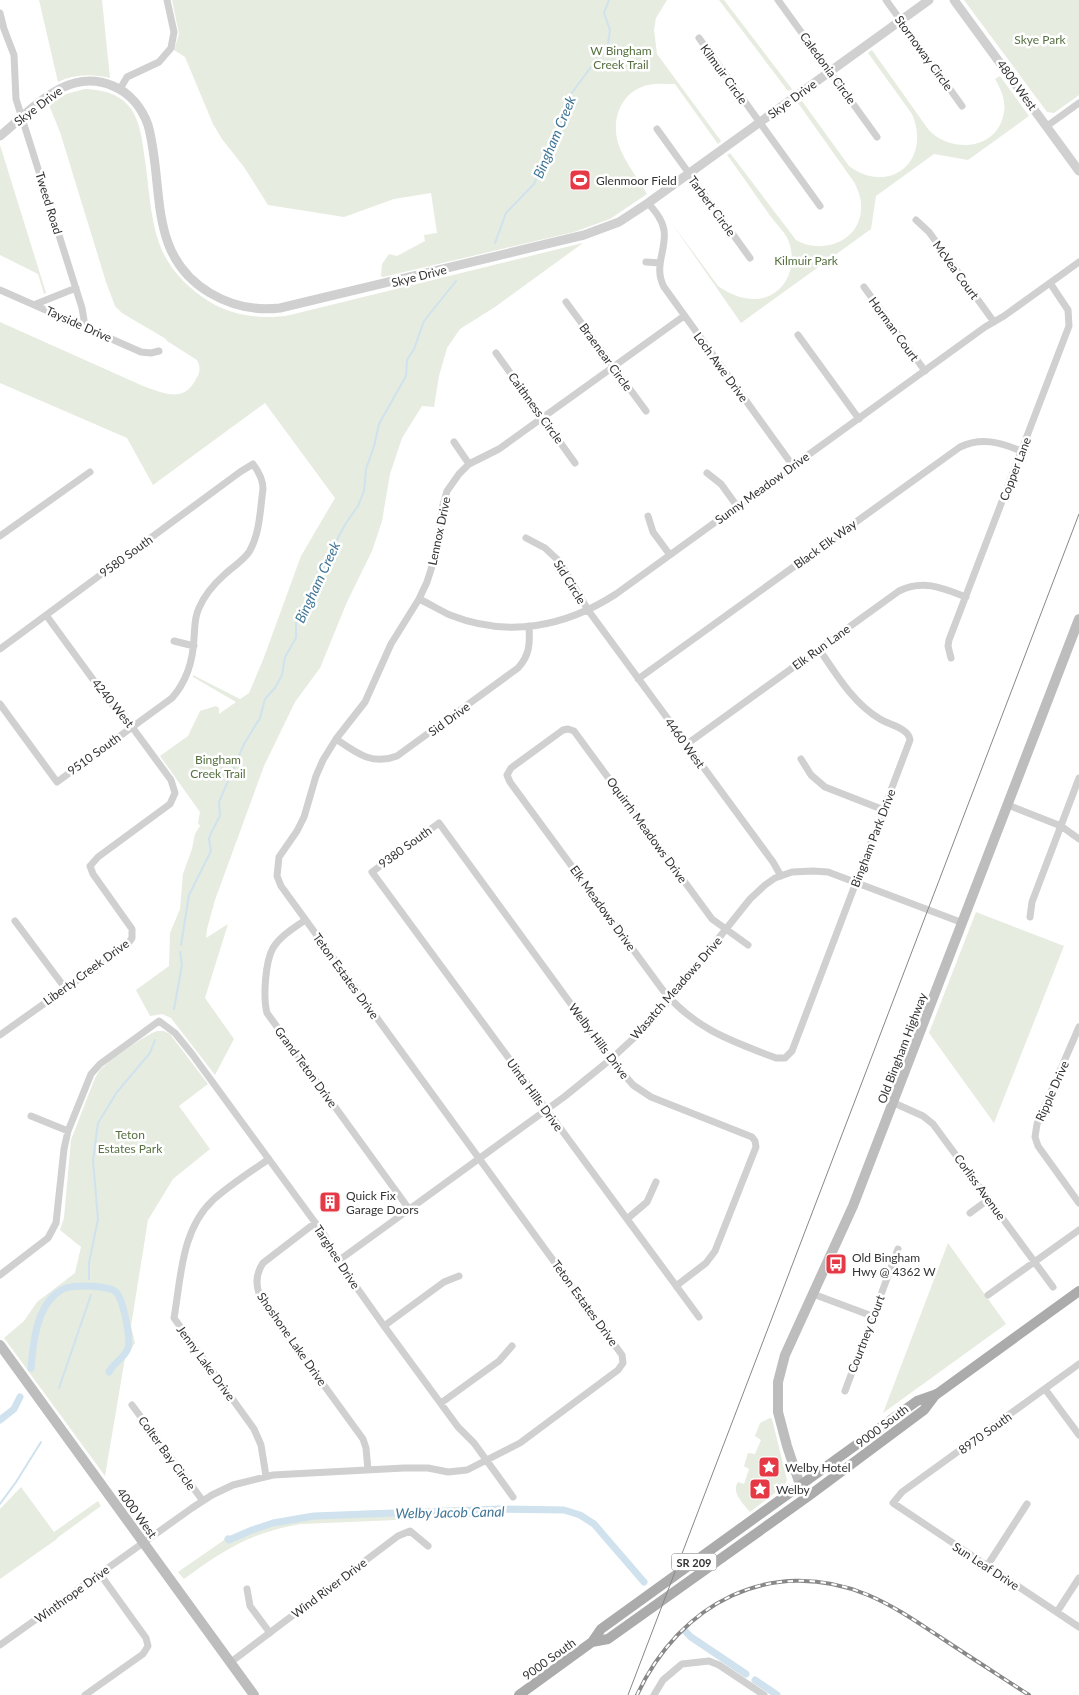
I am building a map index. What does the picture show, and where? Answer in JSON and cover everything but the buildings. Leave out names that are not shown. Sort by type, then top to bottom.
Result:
[{"type":"main road","name":"Old Bingham Highway","points":[[800,1485],[781,1424],[777,1391],[785,1355],[842,1231],[894,1103],[1079,619]]},
{"type":"main road","name":"9000 South","points":[[592,1642],[608,1639],[694,1579],[924,1410],[937,1394],[1079,1291]]},
{"type":"main road","name":"4000 West","points":[[0,1345],[254,1695]]},
{"type":"main road","name":"9000 South","points":[[520,1695],[592,1642],[601,1629],[800,1485],[917,1401],[937,1394]]},
{"type":"main road","points":[[694,1579],[712,1559],[799,1494],[800,1485]]},
{"type":"street","points":[[120,89],[127,77],[159,62],[171,48],[174,32],[166,0]]},
{"type":"street","name":"Caledonia Circle","points":[[778,0],[877,137]]},
{"type":"street","name":"Stornoway Circle","points":[[886,0],[962,106]]},
{"type":"street","name":"Skye Drive","points":[[0,136],[56,90],[74,82],[98,81],[120,89],[136,102],[148,125],[160,217],[171,251],[181,267],[200,286],[216,296],[242,306],[270,309],[302,304],[564,241],[610,226],[689,173],[929,0]]},
{"type":"street","name":"4800 West","points":[[954,0],[1079,171]]},
{"type":"street","name":"Tweed Road","points":[[0,13],[14,55],[15,90],[22,117],[76,288],[85,326]]},
{"type":"street","name":"Kilmuir Circle","points":[[698,38],[820,206]]},
{"type":"street","points":[[1047,126],[1079,103]]},
{"type":"street","name":"Tarbert Circle","points":[[656,129],[750,258]]},
{"type":"street","name":"Loch Awe Drive","points":[[648,202],[661,220],[664,229],[659,274],[662,283],[793,466]]},
{"type":"street","name":"McVea Court","points":[[916,220],[929,232],[994,322]]},
{"type":"street","points":[[646,262],[660,263]]},
{"type":"street","name":"Sunny Meadow Drive","points":[[419,599],[451,615],[476,623],[503,627],[530,626],[564,620],[588,610],[616,594],[1079,262]]},
{"type":"street","name":"Copper Lane","points":[[951,658],[948,649],[949,640],[1069,326],[1068,310],[1050,283]]},
{"type":"street","name":"Horman Court","points":[[864,287],[925,371]]},
{"type":"street","points":[[36,304],[76,288]]},
{"type":"street","name":"Tayside Drive","points":[[0,290],[36,304],[142,352],[159,351]]},
{"type":"street","name":"Braenear Circle","points":[[566,302],[646,411]]},
{"type":"street","name":"Lennox Drive","points":[[281,886],[277,876],[279,857],[301,823],[323,760],[336,738],[365,702],[391,644],[419,599],[427,582],[435,557],[445,498],[455,479],[469,464],[500,449],[684,316]]},
{"type":"street","points":[[798,335],[859,418]]},
{"type":"street","name":"Caithness Circle","points":[[496,353],[575,463]]},
{"type":"street","name":"Black Elk Way","points":[[638,679],[960,447],[971,442],[992,441],[1021,451]]},
{"type":"street","points":[[454,442],[469,464]]},
{"type":"street","name":"9580 South","points":[[0,649],[253,464]]},
{"type":"street","name":"9510 South","points":[[0,704],[57,782],[164,704],[178,690],[187,673],[194,646],[195,618],[198,609],[216,583],[243,559],[254,542],[257,533],[263,483],[258,470],[253,464]]},
{"type":"street","points":[[0,536],[90,472]]},
{"type":"street","points":[[707,474],[721,484],[737,506]]},
{"type":"street","points":[[648,516],[654,532],[670,555]]},
{"type":"street","name":"Sid Circle","points":[[526,538],[545,548],[560,562],[588,610]]},
{"type":"street","name":"Elk Run Lane","points":[[686,744],[906,588],[931,585],[966,597]]},
{"type":"street","name":"4460 West","points":[[588,610],[781,876]]},
{"type":"street","name":"4240 West","points":[[46,615],[108,700],[132,727],[171,780],[175,793]]},
{"type":"street","name":"Sid Drive","points":[[336,738],[360,755],[370,759],[386,759],[401,753],[518,668],[526,659],[530,649],[530,626]]},
{"type":"street","points":[[174,641],[194,646]]},
{"type":"street","name":"Bingham Park Drive","points":[[785,1058],[792,1051],[910,742],[910,735],[904,730],[880,720],[861,705],[850,693],[819,649]]},
{"type":"street","name":"Oquirrh Meadows Drive","points":[[570,729],[576,733],[712,919],[726,929]]},
{"type":"street","name":"Elk Meadows Drive","points":[[570,729],[561,731],[511,768],[507,774],[508,778],[670,999],[690,1017],[715,1034],[776,1058],[785,1058]]},
{"type":"street","points":[[801,758],[811,775],[825,787],[884,810]]},
{"type":"street","points":[[1030,917],[1032,902],[1079,778]]},
{"type":"street","name":"Liberty Creek Drive","points":[[0,1035],[128,944],[133,935],[131,926],[93,874],[90,866],[170,804],[175,793]]},
{"type":"street","points":[[1008,805],[1060,826],[1079,839]]},
{"type":"street","name":"9380 South","points":[[372,872],[439,823]]},
{"type":"street","name":"Welby Hills Drive","points":[[439,823],[611,1059],[633,1085],[651,1097],[752,1137],[755,1142],[756,1147],[715,1251],[706,1263],[676,1286]]},
{"type":"street","name":"Wasatch Meadows Drive","points":[[338,1261],[546,1110],[611,1059],[635,1037],[670,999],[760,889],[781,876],[797,871],[820,871],[963,923]]},
{"type":"street","name":"Uinta Hills Drive","points":[[372,872],[699,1317]]},
{"type":"street","name":"Teton Estates Drive","points":[[144,1543],[202,1501],[233,1485],[266,1476],[424,1468],[448,1472],[467,1470],[525,1440],[618,1370],[624,1360],[621,1353],[281,886]]},
{"type":"street","name":"Grand Teton Drive","points":[[306,920],[273,947],[264,994],[267,1013],[409,1209]]},
{"type":"street","points":[[15,921],[65,988]]},
{"type":"street","name":"Wasatch Meadows Drive","points":[[726,929],[748,945]]},
{"type":"street","name":"Targhee Drive","points":[[68,1131],[87,1083],[100,1064],[159,1022],[175,1033],[325,1236],[338,1261],[384,1326],[458,1427],[474,1443],[513,1497]]},
{"type":"street","name":"Ripple Drive","points":[[1079,1028],[1047,1098],[1035,1137],[1038,1146],[1079,1203]]},
{"type":"street","name":"Corliss Avenue","points":[[894,1103],[923,1116],[933,1124],[1053,1287]]},
{"type":"street","points":[[0,1275],[48,1238],[54,1230],[58,1214],[64,1149],[68,1131],[31,1116]]},
{"type":"street","name":"Jenny Lake Drive","points":[[266,1476],[261,1444],[254,1429],[174,1318],[186,1247],[191,1231],[199,1216],[213,1200],[269,1159]]},
{"type":"street","points":[[627,1219],[647,1202],[656,1182]]},
{"type":"street","points":[[970,1213],[989,1198]]},
{"type":"street","name":"Shoshone Lake Drive","points":[[315,1223],[263,1263],[259,1268],[256,1284],[262,1300],[363,1439],[366,1448],[368,1470]]},
{"type":"street","points":[[988,1295],[1079,1230]]},
{"type":"street","name":"Courtney Court","points":[[844,1391],[898,1249]]},
{"type":"street","points":[[384,1326],[444,1282],[459,1276]]},
{"type":"street","points":[[813,1294],[872,1316]]},
{"type":"street","points":[[441,1403],[499,1360],[512,1346]]},
{"type":"street","name":"8970 South","points":[[893,1503],[902,1492],[1079,1364]]},
{"type":"street","points":[[1046,1389],[1079,1435]]},
{"type":"street","name":"Colter Bay Circle","points":[[132,1405],[202,1501]]},
{"type":"street","name":"Sun Leaf Drive","points":[[893,1503],[1079,1627]]},
{"type":"street","points":[[986,1566],[1027,1504]]},
{"type":"street","name":"Wind River Drive","points":[[231,1662],[405,1532],[414,1532],[428,1546]]},
{"type":"street","name":"Winthrope Drive","points":[[0,1645],[144,1543]]},
{"type":"street","points":[[85,1695],[143,1654],[148,1646],[146,1638],[100,1574]]},
{"type":"street","points":[[1057,1612],[1079,1578]]},
{"type":"street","points":[[246,1588],[250,1606],[270,1633]]},
{"type":"street","points":[[654,1695],[663,1680],[682,1664],[713,1662],[764,1695]]},
{"type":"green space","points":[[39,0],[102,0],[110,78],[97,76],[71,77],[58,82]]},
{"type":"green space","name":"W Bingham Creek Trail","points":[[172,0],[667,0],[656,18],[654,30],[657,54],[721,141],[718,144],[675,84],[651,84],[638,89],[623,102],[616,121],[616,131],[621,151],[647,194],[610,219],[574,232],[383,277],[381,276],[382,264],[389,254],[397,256],[425,241],[424,235],[437,233],[431,193],[394,199],[344,217],[268,205],[213,124],[185,57],[174,50],[179,34]]},
{"type":"green space","points":[[719,0],[724,0],[792,89],[788,91]]},
{"type":"green space","name":"Skye Park","points":[[964,0],[1079,0],[1079,95],[1054,113],[1047,112]]},
{"type":"green space","name":"Kilmuir Park","points":[[872,50],[928,129],[937,137],[948,142],[960,145],[972,144],[983,141],[993,135],[1000,125],[1004,112],[1002,95],[995,79],[1000,76],[1029,116],[968,160],[934,154],[876,196],[871,229],[741,323],[671,222],[718,286],[724,290],[737,296],[751,299],[764,298],[778,291],[790,272],[792,257],[788,239],[727,155],[730,153],[796,240],[817,246],[838,242],[847,237],[854,230],[859,220],[861,205],[858,191],[854,182],[798,103],[802,101],[849,166],[864,174],[879,177],[892,175],[903,169],[912,159],[916,146],[917,131],[912,114],[868,53]]},
{"type":"green space","name":"Bingham Creek Trail","points":[[85,89],[114,95],[124,101],[132,110],[140,131],[150,202],[159,243],[163,252],[173,269],[186,284],[210,302],[228,311],[259,317],[290,315],[583,243],[495,307],[460,329],[447,348],[439,376],[434,407],[422,406],[402,438],[390,474],[382,521],[372,551],[347,602],[320,668],[295,702],[264,766],[215,900],[206,938],[228,924],[205,998],[234,1039],[215,1075],[171,1018],[162,1014],[150,1016],[136,990],[169,966],[170,933],[180,909],[183,874],[195,834],[200,826],[198,823],[200,812],[160,756],[188,736],[200,711],[216,706],[219,708],[219,714],[236,702],[193,677],[193,675],[240,699],[249,693],[301,556],[335,498],[265,403],[153,485],[127,438],[0,383],[0,322],[143,386],[166,393],[179,394],[185,392],[191,387],[199,372],[197,360],[122,313],[115,306],[60,132],[49,105],[66,94]]},
{"type":"green space","points":[[0,145],[46,293],[44,294],[38,274],[0,255]]},
{"type":"green space","points":[[976,912],[1064,946],[994,1123],[929,1033]]},
{"type":"green space","name":"Teton Estates Park","points":[[157,1031],[164,1031],[170,1034],[208,1084],[179,1106],[210,1149],[173,1179],[148,1220],[131,1326],[135,1343],[125,1358],[105,1476],[4,1338],[24,1321],[37,1302],[75,1273],[81,1247],[60,1230],[64,1218],[71,1140],[96,1076],[112,1059]]},
{"type":"green space","points":[[948,1243],[1006,1324],[883,1413]]},
{"type":"green space","points":[[770,1418],[772,1419],[787,1480],[784,1486],[750,1512],[739,1498],[736,1486],[738,1482],[744,1484],[749,1469],[744,1466],[748,1453],[755,1454],[761,1440],[755,1436],[760,1423]]},
{"type":"green space","points":[[21,1487],[54,1532],[98,1501],[101,1506],[0,1579],[0,1509]]},
{"type":"green space","points":[[504,1507],[492,1516],[301,1524],[252,1537],[212,1559],[184,1579],[178,1572],[230,1536],[273,1520],[300,1515],[356,1511]]},
{"type":"waterway","name":"Bingham Creek","points":[[495,243],[506,213],[534,184],[561,123],[571,94],[608,44],[610,30],[604,13],[609,0]]},
{"type":"waterway","name":"Bingham Creek","points":[[181,945],[189,895],[211,851],[209,839],[220,816],[219,802],[244,744],[260,718],[265,699],[275,688],[282,675],[285,657],[296,638],[296,623],[300,619],[333,547],[358,506],[364,491],[366,469],[379,424],[406,376],[407,360],[414,349],[424,321],[456,281]]},
{"type":"waterway","name":"Bingham Creek","points":[[174,1009],[182,965],[180,952]]},
{"type":"waterway","name":"Bingham Creek","points":[[89,1279],[89,1263],[98,1219],[93,1160],[98,1123],[117,1092],[150,1053],[155,1040]]},
{"type":"waterway","name":"Welby Jacob Canal","points":[[31,1368],[37,1325],[48,1302],[66,1288],[92,1286],[116,1292],[126,1319],[128,1348],[109,1372]]},
{"type":"waterway","name":"Bingham Creek","points":[[59,1388],[91,1295]]},
{"type":"waterway","name":"Welby Jacob Canal","points":[[0,1420],[14,1409],[20,1397]]},
{"type":"waterway","name":"Bingham Creek","points":[[0,1504],[41,1442]]},
{"type":"waterway","name":"Welby Jacob Canal","points":[[228,1539],[273,1523],[314,1516],[500,1509],[564,1510],[580,1515],[594,1524],[644,1582]]},
{"type":"waterway","name":"Welby Jacob Canal","points":[[685,1631],[746,1674]]},
{"type":"waterway","name":"Welby Jacob Canal","points":[[755,1680],[777,1695]]},
{"type":"tram line","points":[[628,1695],[1079,514]]},
{"type":"railway","points":[[637,1695],[655,1663],[678,1635],[703,1612],[732,1596],[764,1585],[797,1581],[832,1584],[878,1599],[914,1620],[1029,1695]]},
{"type":"place","name":"Glenmoor Field","points":[[580,180]]},
{"type":"place","name":"Quick Fix Garage Doors","points":[[330,1202]]},
{"type":"place","name":"Old Bingham Hwy @ 4362 W","points":[[836,1264]]},
{"type":"place","name":"Welby Hotel","points":[[769,1467]]},
{"type":"place","name":"Welby","points":[[760,1489]]}]
